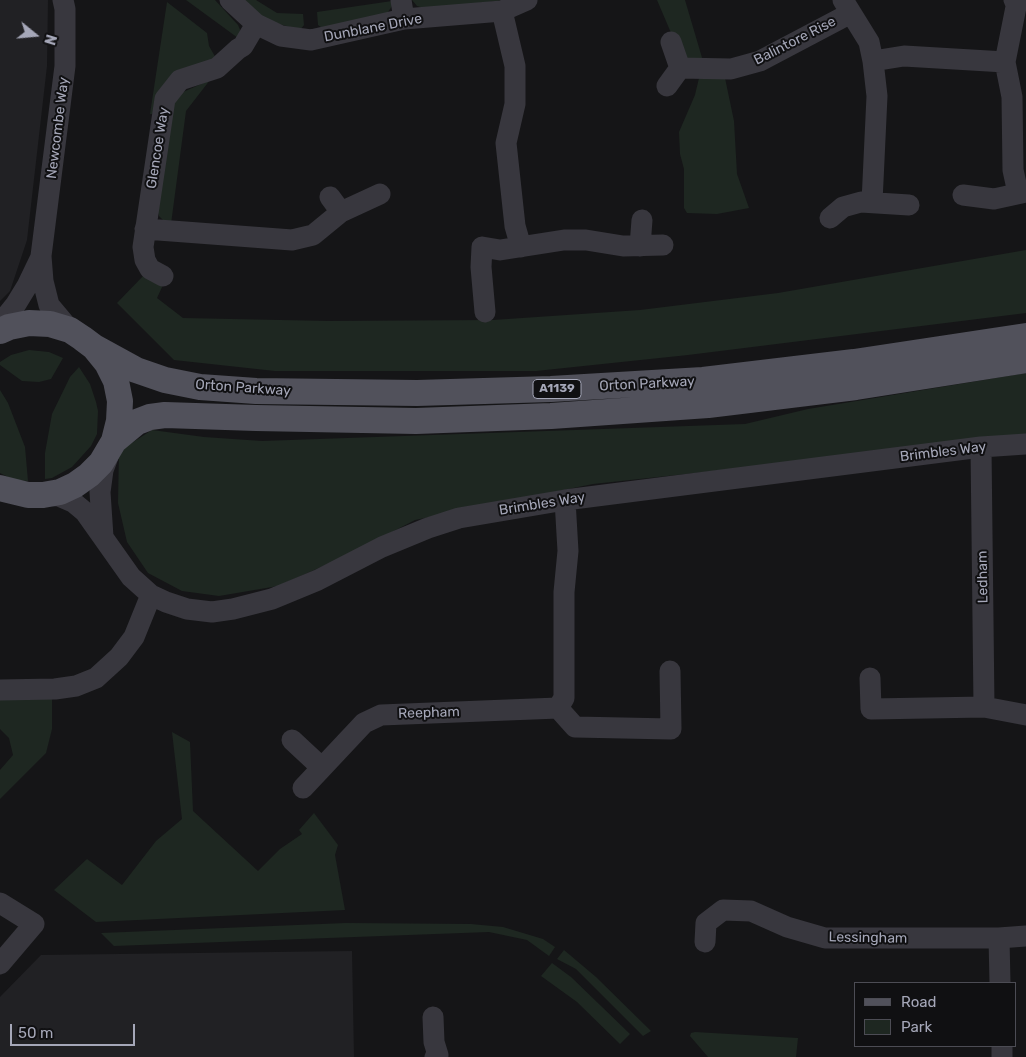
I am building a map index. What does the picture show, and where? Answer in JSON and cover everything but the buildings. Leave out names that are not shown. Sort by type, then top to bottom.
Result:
[{"type":"main road","points":[[0,330],[9,326],[29,323],[50,324],[70,330],[94,347],[107,363],[116,381],[120,401],[119,421],[112,445],[101,463],[82,480],[60,492],[36,495],[0,488]]},
{"type":"main road","name":"Orton Parkway","points":[[94,347],[136,370],[165,380],[200,387],[256,391],[416,393],[551,389],[703,380],[854,362],[1026,336]]},
{"type":"main road","name":"Orton Parkway","points":[[112,445],[137,422],[150,417],[165,415],[416,421],[551,416],[708,405],[856,388],[1026,360]]},
{"type":"street","name":"Newcombe Way","points":[[63,0],[65,9],[66,66],[41,256],[43,281],[49,305],[70,330]]},
{"type":"street","name":"Dunblane Drive","points":[[230,0],[256,24],[281,36],[311,40],[403,9],[502,11],[526,0]]},
{"type":"street","points":[[963,195],[994,199],[1022,192],[1013,170],[1012,97],[1004,62],[1018,1]]},
{"type":"street","name":"Balintore Rise","points":[[680,68],[732,69],[760,61],[847,6],[868,42],[873,61],[877,96],[872,202]]},
{"type":"street","points":[[502,11],[516,66],[515,104],[506,143],[516,226],[521,247]]},
{"type":"street","name":"Glencoe Way","points":[[164,276],[150,269],[144,260],[143,247],[165,99],[180,80],[217,68],[243,46],[256,24]]},
{"type":"street","points":[[667,86],[680,68],[671,42]]},
{"type":"street","points":[[873,61],[904,56],[1004,62]]},
{"type":"street","points":[[146,229],[292,240],[313,235],[335,204],[380,194]]},
{"type":"street","points":[[830,218],[843,207],[861,202],[909,205]]},
{"type":"street","points":[[640,246],[642,220]]},
{"type":"street","points":[[485,312],[481,267],[482,247],[500,250],[572,240],[586,240],[623,246],[663,245]]},
{"type":"street","name":"Newcombe Way","points":[[0,324],[27,286],[41,256]]},
{"type":"street","name":"Brimbles Way","points":[[36,495],[58,496],[73,502],[85,512],[131,577],[151,595],[187,609],[212,612],[272,600],[318,580],[382,547],[428,528],[459,518],[565,500],[981,447],[1026,444]]},
{"type":"street","name":"Brimbles Way","points":[[104,538],[100,492],[103,470],[112,445]]},
{"type":"street","name":"Ledham","points":[[981,447],[984,707]]},
{"type":"street","points":[[0,501],[36,495]]},
{"type":"street","points":[[565,500],[568,552],[564,592],[564,698],[558,708],[575,727],[671,729],[670,671]]},
{"type":"street","points":[[0,690],[55,689],[76,686],[96,678],[119,658],[134,637],[151,595]]},
{"type":"street","points":[[870,678],[871,709],[984,707],[1026,715]]},
{"type":"street","name":"Reepham","points":[[302,788],[364,723],[381,715],[558,708]]},
{"type":"street","points":[[292,740],[321,767]]},
{"type":"street","points":[[0,904],[34,924],[0,964]]},
{"type":"street","name":"Lessingham","points":[[705,942],[706,922],[723,910],[751,911],[787,927],[825,938],[999,938],[1026,936]]},
{"type":"street","points":[[999,938],[1000,982]]},
{"type":"street","points":[[433,1017],[434,1042],[438,1056]]},
{"type":"shaded area","points":[[0,0],[48,0],[47,66],[27,240],[10,291],[0,301]]},
{"type":"shaded area","points":[[352,951],[354,1057],[0,1057],[0,997],[41,955]]},
{"type":"green space","points":[[186,0],[215,0],[238,25],[241,32],[238,38]]},
{"type":"green space","points":[[240,0],[256,0],[277,13],[303,14],[304,25],[300,30],[262,19]]},
{"type":"green space","points":[[412,0],[505,0],[427,9],[417,6]]},
{"type":"green space","points":[[657,0],[685,0],[703,61],[683,61]]},
{"type":"green space","points":[[392,1],[392,6],[386,15],[325,30],[318,25],[317,12]]},
{"type":"green space","points":[[167,2],[207,33],[209,46],[217,60],[150,114]]},
{"type":"green space","points":[[699,78],[725,78],[734,121],[737,174],[749,208],[717,214],[687,213],[684,208],[684,169],[680,154],[679,132],[695,95]]},
{"type":"green space","points":[[210,80],[186,111],[171,224],[159,216],[157,209],[172,104],[181,93]]},
{"type":"green space","points":[[1026,250],[1026,313],[688,355],[536,371],[275,371],[174,360],[117,303],[145,274],[163,285],[157,298],[183,318],[329,321],[493,320],[640,310],[778,293]]},
{"type":"green space","points":[[29,350],[49,352],[63,358],[51,379],[39,382],[22,381],[0,365],[0,362],[11,355]]},
{"type":"green space","points":[[79,367],[90,384],[96,402],[98,411],[97,434],[91,446],[72,467],[52,478],[45,479],[45,453],[52,414],[70,377]]},
{"type":"green space","points":[[1026,373],[1026,440],[937,447],[593,484],[415,520],[346,556],[278,586],[219,596],[182,591],[148,573],[127,542],[118,503],[119,451],[152,430],[204,437],[262,441],[745,424],[808,409]]},
{"type":"green space","points":[[0,390],[8,403],[25,447],[28,481],[14,480],[0,473]]},
{"type":"green space","points":[[52,696],[52,729],[46,753],[0,799],[0,770],[13,755],[9,738],[0,729],[0,699]]},
{"type":"green space","points":[[172,732],[190,742],[193,811],[258,871],[280,849],[302,834],[299,830],[314,813],[338,845],[335,855],[345,910],[96,922],[54,890],[87,859],[122,885],[156,841],[182,819]]},
{"type":"green space","points":[[346,923],[471,924],[503,927],[543,939],[555,947],[549,956],[527,940],[489,932],[114,946],[101,933]]},
{"type":"green space","points":[[564,950],[596,977],[651,1031],[643,1036],[576,969],[557,959]]},
{"type":"green space","points":[[552,963],[571,977],[630,1034],[620,1044],[577,1002],[541,976]]},
{"type":"green space","points":[[691,1033],[798,1038],[796,1057],[708,1057],[690,1036]]}]
